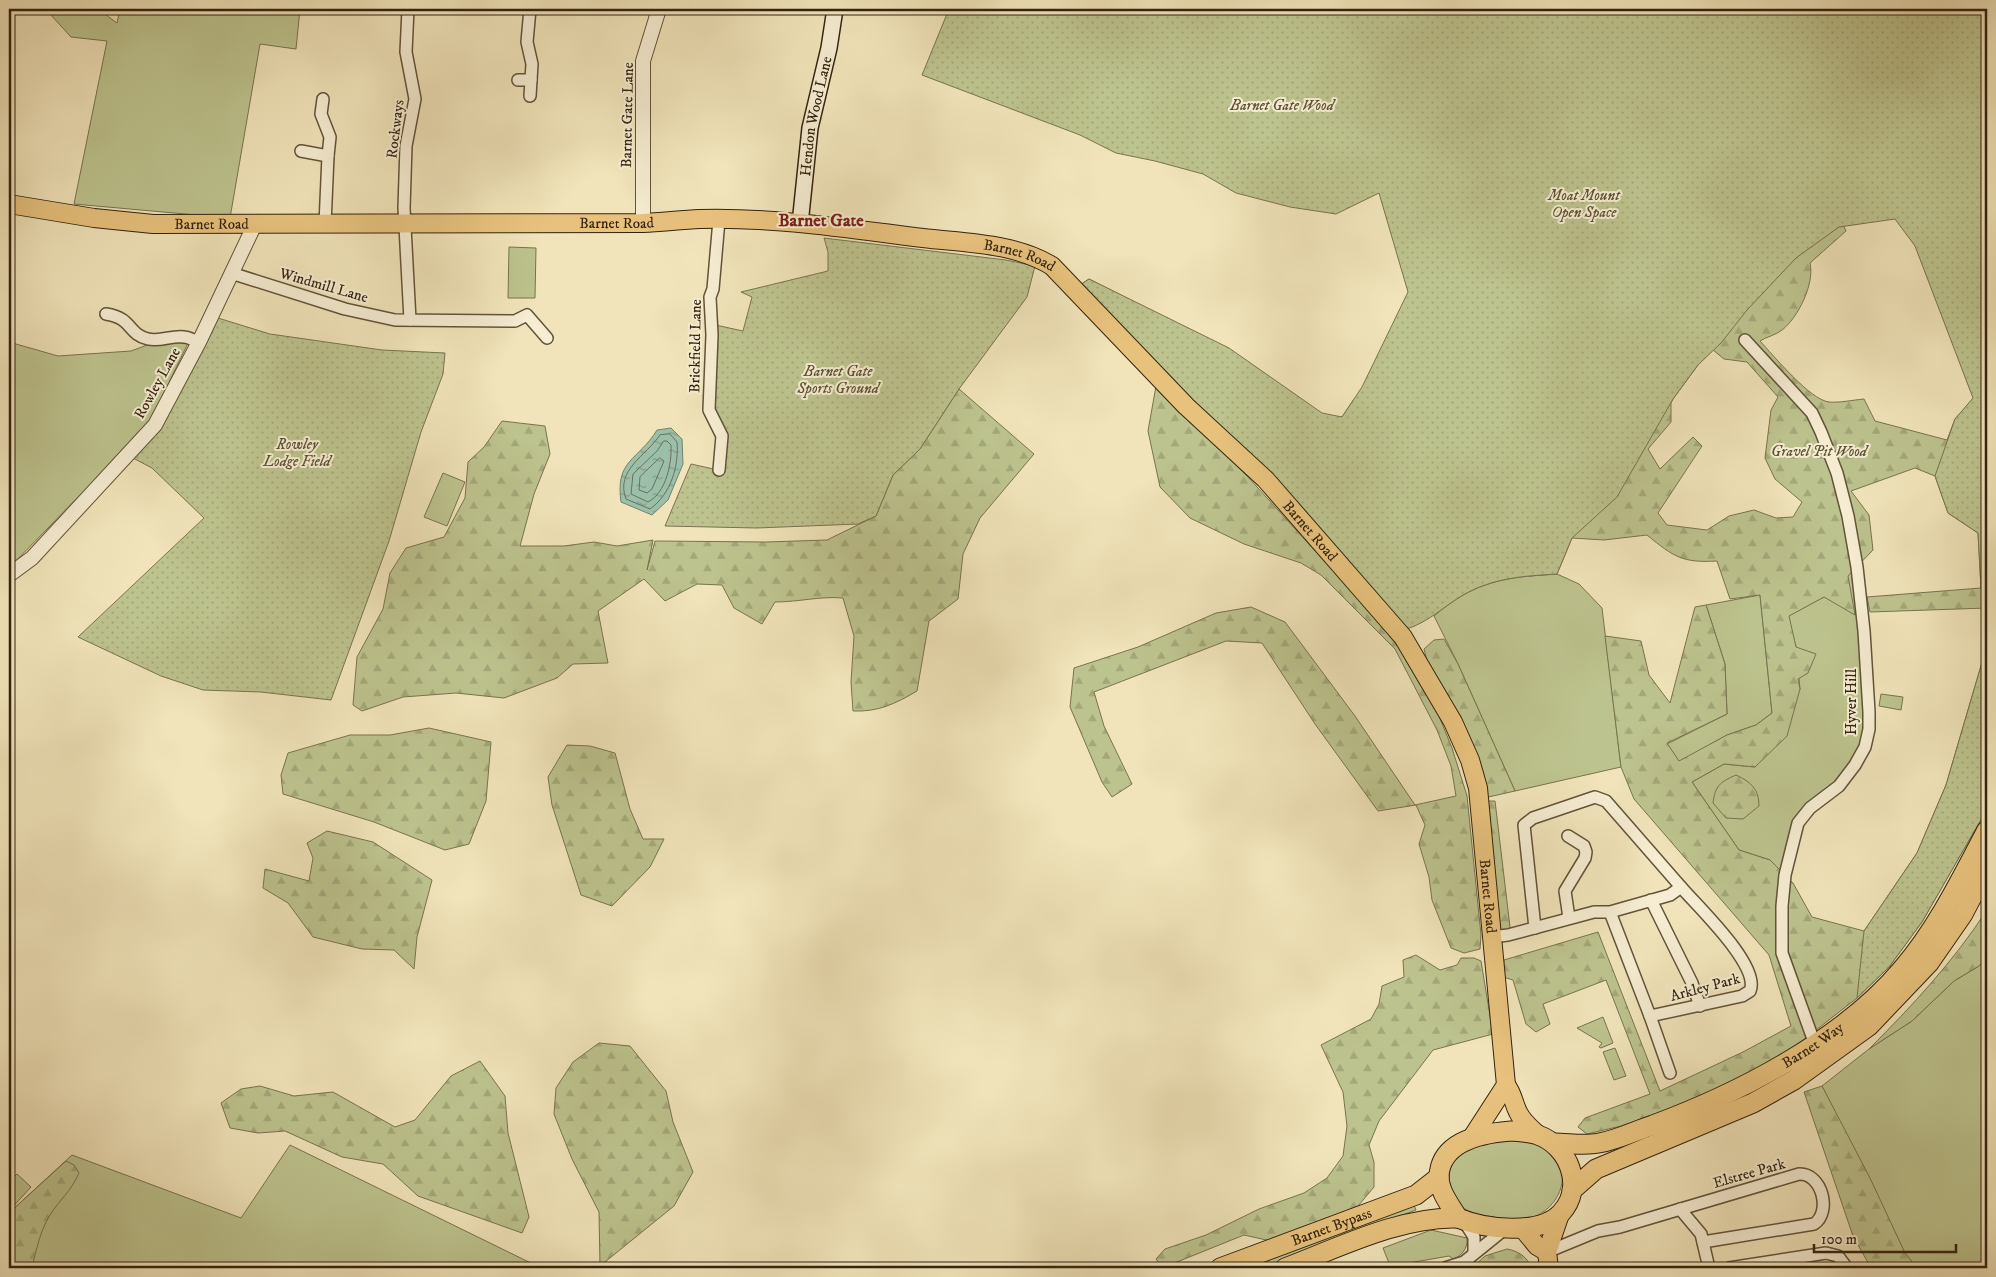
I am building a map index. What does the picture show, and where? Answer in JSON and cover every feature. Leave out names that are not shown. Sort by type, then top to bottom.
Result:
[{"type":"highway","name":"Barnet Way","points":[[1554,1143],[1598,1144],[1676,1116],[1772,1070],[1814,1044],[1862,1008],[1903,969],[1932,929],[1987,830]]},
{"type":"highway","name":"Barnet Way","points":[[1572,1190],[1590,1172],[1753,1103],[1818,1063],[1869,1026],[1929,964],[1963,914],[1987,868]]},
{"type":"highway","points":[[1511,1131],[1537,1134],[1554,1143],[1569,1164],[1572,1190],[1560,1214],[1540,1224],[1514,1229],[1482,1226],[1461,1219],[1445,1198],[1439,1177],[1446,1158],[1473,1136],[1511,1131]]},
{"type":"highway","name":"Barnet Bypass","points":[[1220,1268],[1416,1195],[1439,1177]]},
{"type":"highway","name":"Barnet Bypass","points":[[1285,1268],[1404,1224],[1428,1218],[1461,1219]]},
{"type":"main road","name":"Hendon Wood Lane","points":[[800,224],[810,128],[829,48],[835,9]]},
{"type":"main road","name":"Barnet Road","points":[[9,204],[94,218],[153,224],[643,223],[719,220],[800,224],[985,245],[1042,260],[1071,284],[1186,406],[1266,480],[1403,637],[1420,664],[1461,739],[1478,788],[1506,1085],[1513,1095],[1517,1111],[1524,1122],[1537,1134]]},
{"type":"main road","points":[[1473,1136],[1506,1085]]},
{"type":"main road","points":[[1548,1260],[1560,1214]]},
{"type":"main road","points":[[1514,1229],[1537,1246],[1548,1260]]},
{"type":"street","name":"Rockways","points":[[406,224],[406,146],[415,99],[406,52],[408,9]]},
{"type":"street","points":[[530,9],[527,42],[532,64],[530,96]]},
{"type":"street","name":"Barnet Gate Lane","points":[[643,223],[643,61],[659,9]]},
{"type":"street","points":[[518,80],[531,80]]},
{"type":"street","points":[[323,99],[321,114],[330,137],[325,224]]},
{"type":"street","points":[[301,152],[328,156]]},
{"type":"street","name":"Brickfield Lane","points":[[719,220],[713,289],[710,297],[712,335],[709,410],[722,436],[719,470]]},
{"type":"street","name":"Rowley Lane","points":[[9,575],[32,558],[156,425],[199,342],[255,224]]},
{"type":"street","points":[[406,224],[410,320]]},
{"type":"street","name":"Windmill Lane","points":[[231,273],[345,309],[395,320],[515,321],[527,315],[547,338]]},
{"type":"street","points":[[106,314],[119,316],[138,335],[148,339],[158,341],[184,336],[199,342]]},
{"type":"street","name":"Hyver Hill","points":[[1745,340],[1812,413],[1821,432],[1837,474],[1848,516],[1857,567],[1864,631],[1869,712],[1869,729],[1865,747],[1855,765],[1839,786],[1810,808],[1798,823],[1785,875],[1782,906],[1782,953],[1819,1054],[1818,1063]]},
{"type":"street","name":"Arkley Park","points":[[1535,928],[1524,826],[1533,818],[1595,797],[1606,801],[1740,956],[1752,981],[1750,991],[1742,996],[1650,1016]]},
{"type":"street","points":[[1568,836],[1584,846],[1586,852],[1585,858],[1565,891],[1569,918]]},
{"type":"street","points":[[1491,937],[1535,928],[1594,912],[1610,912],[1670,895],[1681,887]]},
{"type":"street","points":[[1651,900],[1692,983],[1700,1006]]},
{"type":"street","points":[[1610,912],[1670,1073]]},
{"type":"street","name":"Elstree Park","points":[[1548,1260],[1598,1231],[1799,1174],[1808,1175],[1812,1178],[1822,1196],[1824,1212],[1822,1217],[1814,1224],[1703,1242]]},
{"type":"street","points":[[1680,1209],[1696,1226],[1703,1242],[1709,1268]]},
{"type":"street","points":[[1461,1219],[1474,1238],[1474,1252]]},
{"type":"street","points":[[1445,1268],[1456,1266],[1474,1252],[1514,1229]]},
{"type":"street","points":[[1729,1268],[1826,1253],[1838,1256],[1847,1268]]},
{"type":"green space","points":[[41,9],[98,9],[117,23],[120,9],[300,9],[296,49],[260,44],[230,218],[74,204],[107,41],[71,37],[50,14]]},
{"type":"green space","name":"Moat Mount Open Space","points":[[949,9],[1987,9],[1987,608],[1981,588],[1978,533],[1948,513],[1935,476],[1955,419],[1973,398],[1915,246],[1895,219],[1839,227],[1796,258],[1747,310],[1721,343],[1698,365],[1673,399],[1617,497],[1572,538],[1557,574],[1497,581],[1474,589],[1430,618],[1407,629],[1279,483],[1162,371],[1080,285],[1089,279],[1229,348],[1322,413],[1342,417],[1362,387],[1408,292],[1379,193],[1336,214],[1290,207],[1236,193],[1203,174],[1116,153],[1080,135],[922,75]]},
{"type":"green space","name":"Gravel Pit Wood","points":[[1841,220],[1846,231],[1810,263],[1811,271],[1808,290],[1794,317],[1780,332],[1760,341],[1792,376],[1812,394],[1829,402],[1864,399],[1875,421],[1947,440],[1955,419],[1973,399],[1987,423],[1987,608],[1987,809],[1922,922],[1889,967],[1857,998],[1797,1045],[1731,1083],[1669,1109],[1621,1126],[1587,1134],[1578,1127],[1585,1118],[1650,1094],[1606,980],[1543,1004],[1550,1024],[1536,1032],[1526,1024],[1513,980],[1503,977],[1504,960],[1598,932],[1660,1091],[1743,1052],[1791,1026],[1769,955],[1634,799],[1621,767],[1605,636],[1641,641],[1649,675],[1670,703],[1695,607],[1706,605],[1725,664],[1727,714],[1667,743],[1679,761],[1727,735],[1756,725],[1772,713],[1760,595],[1730,599],[1717,561],[1695,561],[1679,557],[1664,549],[1647,535],[1604,540],[1572,538],[1557,574],[1502,578],[1362,575],[1279,483],[1162,371],[1080,285],[1089,279],[1168,319],[1239,426],[1342,417],[1354,399],[1717,315]],"holes":[[[1713,350],[1724,359],[1747,362],[1778,397],[1771,410],[1765,458],[1775,479],[1802,502],[1793,517],[1776,518],[1754,510],[1729,516],[1707,530],[1667,525],[1658,513],[1702,446],[1693,437],[1660,469],[1648,449],[1671,422],[1671,403],[1673,399],[1698,365]],[[1915,468],[1935,476],[1948,513],[1978,533],[1981,588],[1867,597],[1870,612],[1987,608],[1983,659],[1946,785],[1917,853],[1864,931],[1812,917],[1793,883],[1770,860],[1739,850],[1692,782],[1724,764],[1755,767],[1787,736],[1800,689],[1798,679],[1808,673],[1816,654],[1796,647],[1789,616],[1824,597],[1855,615],[1848,576],[1873,550],[1869,515],[1851,491]]]},
{"type":"green space","name":"Barnet Gate Sports Ground","points":[[824,238],[1006,260],[1035,266],[1027,297],[959,389],[920,449],[893,475],[876,516],[858,524],[757,528],[665,526],[691,464],[718,470],[722,435],[709,410],[711,324],[743,331],[752,297],[741,292],[828,271],[828,252]]},
{"type":"green space","points":[[509,247],[536,248],[535,298],[508,298]]},
{"type":"green space","name":"Rowley Lodge Field","points":[[218,318],[270,334],[382,350],[445,353],[443,374],[421,432],[389,541],[331,700],[261,692],[203,690],[161,676],[78,637],[204,518],[152,468],[131,457]]},
{"type":"green space","points":[[183,339],[188,343],[152,418],[122,452],[9,568],[9,342],[58,356],[131,351],[158,341]]},
{"type":"green space","points":[[1156,386],[1247,476],[1367,608],[1411,663],[1430,694],[1452,748],[1467,796],[1481,935],[1480,949],[1464,953],[1451,948],[1432,900],[1429,877],[1419,844],[1425,825],[1416,805],[1378,811],[1315,724],[1262,643],[1226,641],[1094,692],[1104,726],[1132,784],[1112,797],[1102,782],[1070,707],[1074,668],[1138,647],[1216,613],[1251,607],[1285,622],[1355,716],[1415,805],[1456,796],[1451,766],[1437,730],[1395,649],[1321,575],[1301,563],[1244,544],[1190,518],[1160,487],[1148,431]]},
{"type":"green space","points":[[959,389],[1034,454],[980,518],[963,554],[958,599],[929,621],[917,691],[901,700],[878,709],[853,711],[851,682],[854,636],[843,598],[775,602],[762,624],[734,608],[722,585],[697,584],[665,601],[644,579],[598,611],[608,663],[573,664],[557,678],[504,698],[456,693],[403,697],[362,711],[353,705],[357,657],[383,609],[390,573],[406,548],[444,537],[465,498],[468,462],[484,447],[502,421],[545,426],[550,454],[534,494],[520,546],[564,546],[594,542],[617,546],[653,540],[647,570],[655,541],[766,542],[827,540],[876,516],[893,475],[920,449]]},
{"type":"green space","points":[[443,473],[465,482],[447,526],[424,517]]},
{"type":"green space","points":[[1857,567],[1869,712],[1855,765],[1798,823],[1785,875],[1770,860],[1739,850],[1692,782],[1724,764],[1755,767],[1800,689],[1796,647],[1788,616],[1824,597]]},
{"type":"green space","points":[[1557,574],[1579,584],[1602,608],[1621,767],[1515,791],[1458,664],[1434,616],[1463,595],[1491,583],[1506,579]]},
{"type":"green space","points":[[1760,595],[1772,713],[1756,725],[1727,735],[1679,762],[1667,744],[1727,714],[1725,664],[1706,605]]},
{"type":"green space","points":[[1987,608],[1987,809],[1922,922],[1889,967],[1857,998],[1864,931],[1917,853],[1946,785],[1983,659]]},
{"type":"green space","points":[[1444,639],[1458,664],[1515,791],[1484,798],[1429,668],[1424,649],[1434,640]]},
{"type":"green space","points":[[1881,694],[1903,697],[1901,710],[1879,706]]},
{"type":"green space","points":[[429,728],[491,742],[486,801],[469,844],[445,850],[374,822],[283,794],[281,775],[288,753],[350,735],[390,735]]},
{"type":"green space","points":[[567,745],[590,746],[615,753],[630,809],[643,839],[664,839],[650,867],[612,906],[581,895],[552,805],[548,777]]},
{"type":"green space","points":[[1736,775],[1746,780],[1753,787],[1759,800],[1759,806],[1743,819],[1726,818],[1713,803],[1715,792],[1719,785]]},
{"type":"green space","points":[[1489,801],[1495,801],[1510,927],[1508,932],[1500,932],[1485,804]]},
{"type":"green space","points":[[327,831],[373,842],[432,880],[417,937],[414,969],[394,950],[362,949],[313,937],[288,903],[263,888],[265,869],[309,881],[313,858],[307,843]]},
{"type":"green space","points":[[1987,910],[1987,957],[1979,966],[1954,981],[1912,1021],[1869,1049],[1931,983],[1960,948]]},
{"type":"green space","points":[[1416,955],[1440,970],[1457,965],[1461,958],[1474,958],[1481,961],[1493,1034],[1433,1050],[1379,1121],[1369,1145],[1374,1162],[1374,1187],[1358,1206],[1271,1241],[1244,1235],[1162,1268],[1156,1259],[1165,1249],[1206,1235],[1259,1209],[1304,1193],[1327,1178],[1343,1156],[1347,1126],[1343,1092],[1321,1045],[1371,1019],[1379,1004],[1382,986],[1404,977],[1403,960]]},
{"type":"green space","points":[[1987,957],[1987,1268],[1917,1268],[1905,1253],[1822,1086],[1869,1049],[1912,1021],[1954,981],[1979,966]]},
{"type":"green space","points":[[1603,1017],[1613,1043],[1601,1048],[1599,1047],[1602,1043],[1577,1028]]},
{"type":"green space","points":[[599,1043],[630,1046],[666,1091],[673,1122],[693,1172],[674,1206],[600,1266],[599,1212],[572,1159],[554,1114],[556,1088],[573,1062]]},
{"type":"green space","points":[[1615,1048],[1626,1076],[1614,1080],[1603,1052]]},
{"type":"green space","points":[[480,1061],[505,1096],[508,1133],[529,1217],[522,1233],[418,1196],[383,1164],[342,1157],[285,1131],[258,1133],[230,1128],[221,1103],[241,1089],[260,1086],[294,1096],[333,1092],[395,1127],[415,1120],[451,1076]]},
{"type":"green space","points":[[1822,1086],[1870,1178],[1905,1253],[1917,1268],[1871,1268],[1853,1236],[1804,1092]]},
{"type":"green space","points":[[1504,1140],[1536,1144],[1545,1148],[1555,1156],[1560,1166],[1561,1186],[1557,1196],[1551,1206],[1531,1218],[1512,1220],[1472,1212],[1458,1203],[1451,1191],[1450,1169],[1459,1154],[1475,1146]]},
{"type":"green space","points":[[290,1145],[541,1268],[9,1268],[9,1213],[72,1155],[241,1218]]},
{"type":"green space","points":[[66,1161],[74,1165],[79,1173],[47,1221],[39,1241],[32,1268],[9,1268],[9,1213]]},
{"type":"green space","points":[[17,1174],[31,1187],[9,1211],[9,1182]]},
{"type":"green space","points":[[1414,1205],[1416,1210],[1260,1268],[1245,1268]]},
{"type":"green space","points":[[1431,1230],[1467,1238],[1464,1251],[1453,1259],[1449,1256],[1409,1263],[1401,1268],[1391,1268],[1383,1248]]},
{"type":"green space","points":[[1507,1249],[1522,1255],[1528,1261],[1531,1268],[1523,1268],[1521,1263],[1516,1262],[1472,1268],[1485,1256]]},
{"type":"water","points":[[671,428],[682,439],[683,464],[668,500],[652,515],[621,502],[621,477],[625,468],[657,430]]},
{"type":"district","name":"Barnet Gate","points":[[821,220]]},
{"type":"park label","name":"Barnet Gate Wood","points":[[1282,105]]}]
